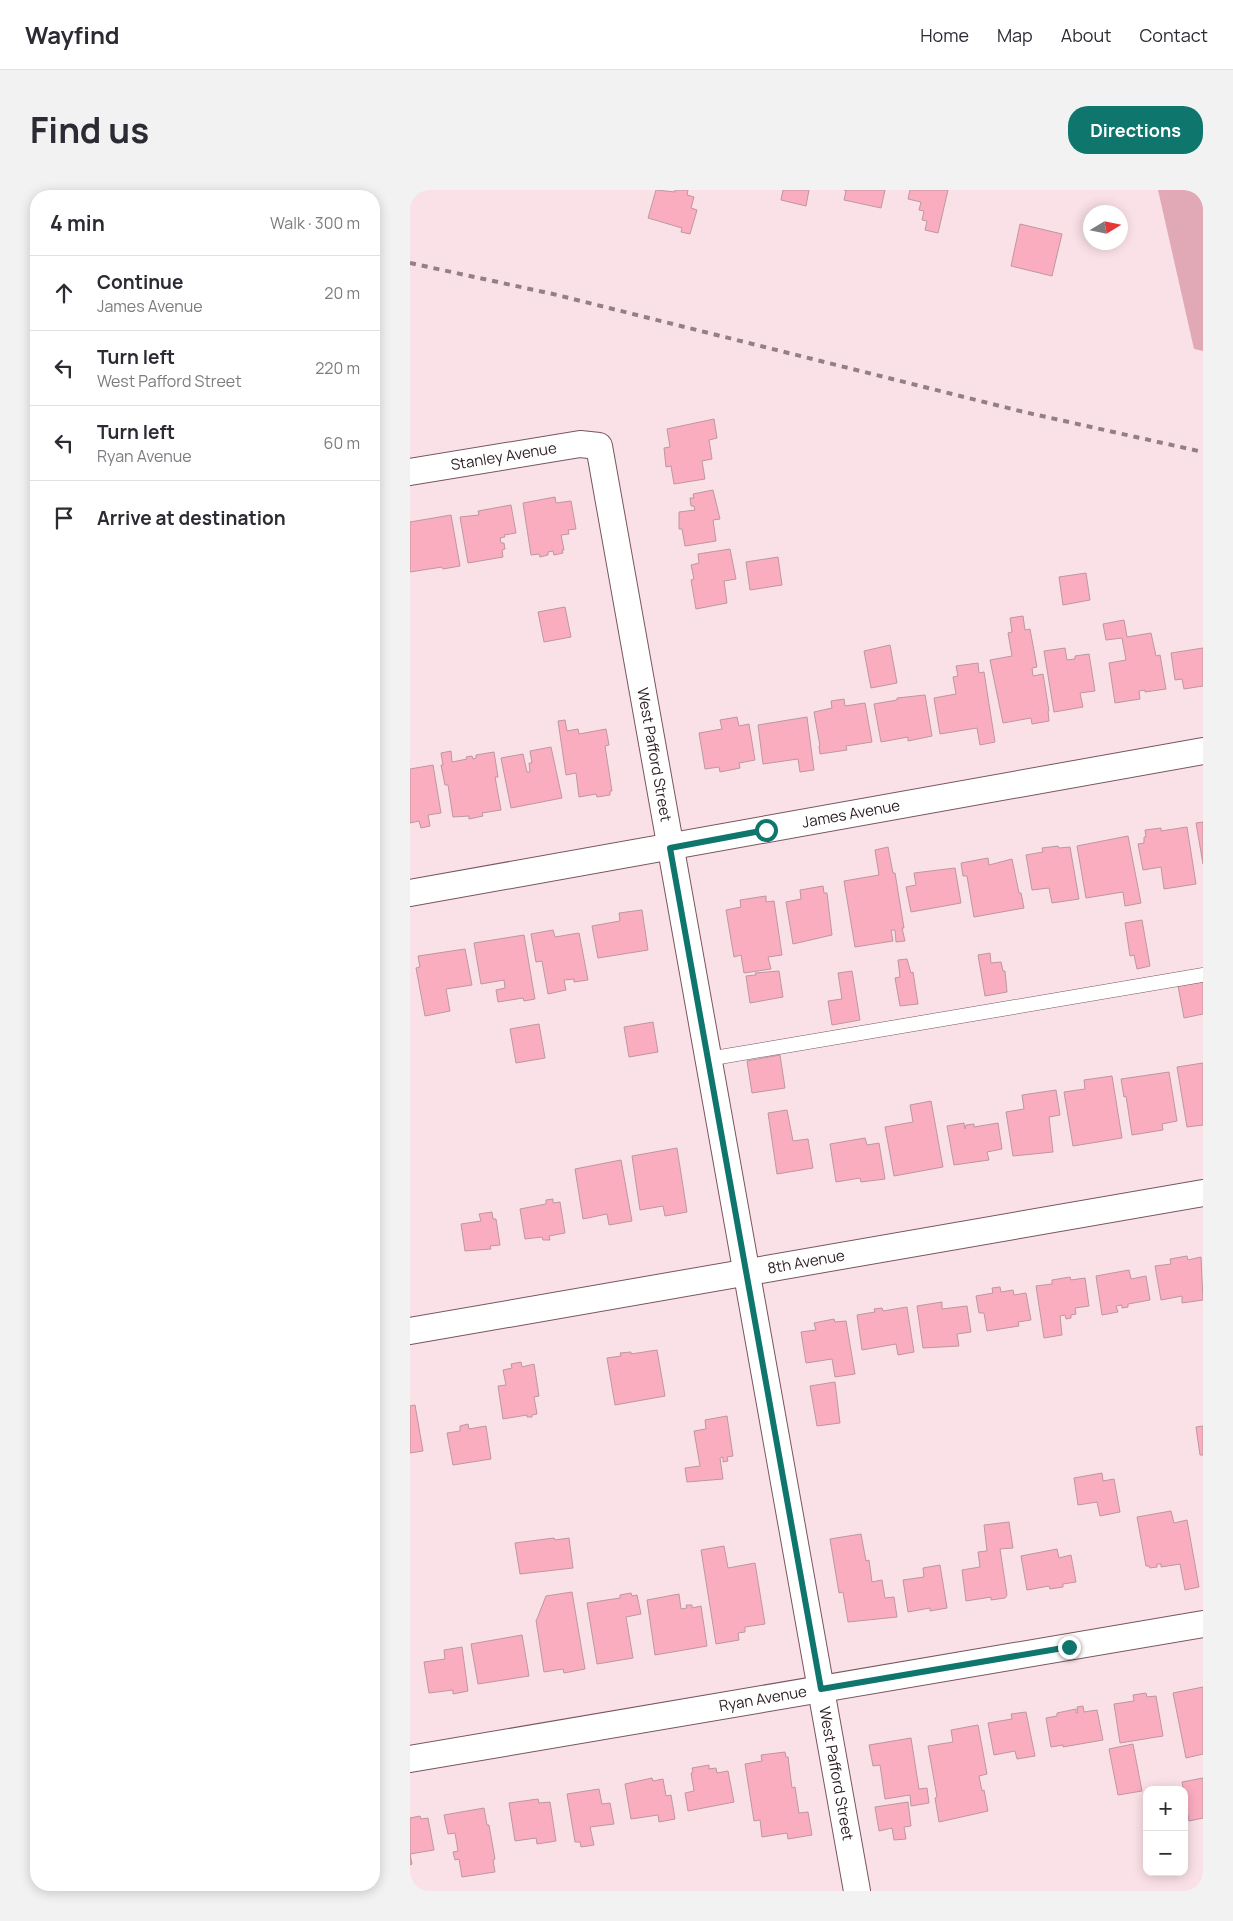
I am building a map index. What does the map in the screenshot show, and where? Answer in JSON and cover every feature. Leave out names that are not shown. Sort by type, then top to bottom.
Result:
[{"type":"street","name":"Stanley Avenue","points":[[410,472],[580,444],[599,446]]},
{"type":"street","name":"West Pafford Street","points":[[599,446],[857,1891]]},
{"type":"street","name":"James Avenue","points":[[410,893],[670,848],[1203,751]]},
{"type":"street","name":"8th Avenue","points":[[410,1331],[1203,1193]]},
{"type":"street","name":"Ryan Avenue","points":[[410,1759],[1203,1624]]},
{"type":"lane","points":[[708,1059],[1203,975]]},
{"type":"shaded area","points":[[1158,190],[1203,190],[1203,351],[1194,349]]},
{"type":"building","points":[[656,190],[675,192],[675,190],[688,190],[687,195],[694,197],[691,208],[697,210],[690,234],[681,232],[682,228],[648,218]]},
{"type":"building","points":[[783,190],[809,190],[806,206],[781,200]]},
{"type":"building","points":[[844,190],[885,190],[881,208],[844,200],[846,191]]},
{"type":"building","points":[[910,190],[948,190],[938,233],[925,230],[927,221],[922,220],[924,211],[919,210],[921,202],[908,199]]},
{"type":"building","points":[[1020,224],[1062,234],[1052,276],[1011,266]]},
{"type":"building","points":[[714,419],[717,438],[709,440],[712,459],[702,461],[705,479],[674,484],[671,466],[666,467],[664,448],[670,447],[667,429]]},
{"type":"building","points":[[713,490],[720,519],[713,520],[716,541],[685,546],[682,529],[679,529],[679,512],[695,510],[694,506],[691,506],[690,498],[694,498],[693,494]]},
{"type":"building","points":[[555,497],[556,503],[571,501],[576,529],[568,530],[569,534],[561,535],[563,553],[554,555],[553,551],[548,552],[548,555],[540,557],[539,554],[531,555],[523,503]]},
{"type":"building","points":[[511,505],[516,533],[504,535],[505,537],[500,538],[501,543],[504,543],[505,549],[502,550],[503,557],[468,563],[460,517],[479,515],[478,511]]},
{"type":"building","points":[[451,515],[460,566],[410,572],[410,522]]},
{"type":"building","points":[[730,549],[736,579],[724,581],[727,603],[696,609],[691,580],[694,579],[691,565],[699,563],[698,554]]},
{"type":"building","points":[[778,557],[782,585],[750,590],[746,562]]},
{"type":"building","points":[[1086,573],[1090,600],[1063,605],[1059,577]]},
{"type":"building","points":[[565,607],[571,637],[544,642],[538,612]]},
{"type":"building","points":[[1023,616],[1025,630],[1030,629],[1037,667],[1032,668],[1033,676],[1043,674],[1049,721],[1032,724],[1031,718],[1003,723],[990,660],[1012,656],[1008,633],[1012,632],[1010,618]]},
{"type":"building","points":[[1124,620],[1127,637],[1151,633],[1156,656],[1160,655],[1166,689],[1139,691],[1140,699],[1115,703],[1109,663],[1126,660],[1122,638],[1106,640],[1103,624]]},
{"type":"building","points":[[890,645],[897,683],[871,688],[864,651]]},
{"type":"building","points":[[1065,648],[1067,660],[1075,659],[1075,656],[1089,654],[1095,691],[1080,693],[1083,707],[1054,712],[1044,651]]},
{"type":"building","points":[[1203,648],[1203,686],[1184,689],[1182,679],[1175,680],[1171,653]]},
{"type":"building","points":[[978,663],[979,673],[984,672],[995,742],[980,745],[977,728],[940,734],[934,698],[956,694],[953,677],[958,676],[956,666]]},
{"type":"building","points":[[925,695],[932,736],[908,741],[908,737],[881,742],[874,704],[897,700],[897,698]]},
{"type":"building","points":[[844,699],[845,706],[865,703],[872,742],[846,746],[847,750],[820,754],[814,712],[832,708],[831,701]]},
{"type":"building","points":[[737,717],[739,726],[749,724],[755,760],[739,763],[740,768],[720,772],[719,767],[705,769],[699,733],[722,729],[720,720]]},
{"type":"building","points":[[807,717],[814,770],[800,772],[798,759],[763,764],[758,725]]},
{"type":"building","points":[[565,720],[567,731],[578,729],[579,734],[606,729],[609,745],[605,746],[612,791],[610,791],[610,795],[597,797],[596,794],[579,797],[576,773],[566,775],[558,721]]},
{"type":"building","points":[[551,747],[562,798],[511,808],[501,758],[523,754],[527,772],[530,772],[529,763],[532,763],[530,751]]},
{"type":"building","points":[[451,751],[452,762],[472,756],[473,759],[476,758],[476,755],[494,752],[498,777],[495,777],[501,810],[482,813],[483,816],[469,819],[469,816],[453,817],[448,785],[445,785],[441,765],[443,765],[441,753]]},
{"type":"building","points":[[433,765],[441,813],[428,815],[430,826],[421,828],[419,821],[410,823],[410,769]]},
{"type":"building","points":[[1203,822],[1203,864],[1196,823]]},
{"type":"building","points":[[1187,827],[1196,884],[1164,889],[1161,867],[1143,870],[1138,844],[1144,843],[1144,837],[1146,837],[1145,830],[1161,828],[1161,831]]},
{"type":"building","points":[[1128,836],[1141,903],[1125,906],[1123,892],[1086,898],[1077,846]]},
{"type":"building","points":[[1058,846],[1059,848],[1070,847],[1079,899],[1052,903],[1049,888],[1032,890],[1026,855],[1043,852],[1042,848]]},
{"type":"building","points":[[888,847],[893,873],[895,873],[905,941],[896,942],[895,930],[891,930],[893,941],[855,947],[844,881],[879,875],[875,850]]},
{"type":"building","points":[[988,858],[989,865],[1012,859],[1024,908],[974,917],[967,876],[963,876],[961,863]]},
{"type":"building","points":[[955,868],[961,903],[911,912],[906,887],[916,885],[914,873]]},
{"type":"building","points":[[823,886],[824,893],[827,893],[832,935],[793,944],[786,902],[801,899],[800,890]]},
{"type":"building","points":[[766,896],[766,902],[774,901],[782,955],[768,957],[771,969],[744,973],[741,955],[734,957],[726,910],[741,907],[740,900]]},
{"type":"building","points":[[642,910],[648,950],[598,958],[592,926],[620,921],[619,913]]},
{"type":"building","points":[[1142,920],[1150,966],[1137,969],[1134,955],[1130,956],[1125,923]]},
{"type":"building","points":[[553,930],[555,937],[579,933],[588,980],[574,982],[574,979],[564,980],[566,990],[548,994],[542,961],[536,962],[531,934]]},
{"type":"building","points":[[524,935],[535,999],[524,1001],[523,998],[498,1002],[496,990],[505,988],[504,980],[481,984],[474,943]]},
{"type":"building","points":[[465,949],[472,985],[446,989],[450,1011],[425,1016],[416,968],[420,967],[418,956]]},
{"type":"building","points":[[990,953],[991,963],[1001,962],[1003,971],[1005,971],[1007,992],[985,996],[978,955]]},
{"type":"building","points":[[907,959],[911,973],[913,972],[918,1004],[900,1006],[895,978],[900,977],[898,960]]},
{"type":"building","points":[[779,971],[783,997],[750,1003],[746,976],[756,975],[755,973]]},
{"type":"building","points":[[852,971],[860,1020],[832,1025],[828,1001],[842,999],[838,973]]},
{"type":"building","points":[[1203,982],[1203,1014],[1184,1018],[1178,986]]},
{"type":"building","points":[[653,1022],[658,1052],[629,1057],[624,1027]]},
{"type":"building","points":[[539,1024],[545,1058],[516,1063],[510,1029]]},
{"type":"building","points":[[780,1055],[785,1088],[752,1093],[747,1061]]},
{"type":"building","points":[[1203,1063],[1203,1125],[1187,1127],[1177,1067]]},
{"type":"building","points":[[1169,1072],[1177,1121],[1162,1124],[1163,1130],[1132,1135],[1126,1096],[1124,1097],[1121,1079]]},
{"type":"building","points":[[1112,1076],[1122,1138],[1073,1146],[1064,1092],[1085,1089],[1084,1080]]},
{"type":"building","points":[[1056,1090],[1060,1115],[1049,1117],[1053,1152],[1013,1156],[1006,1112],[1024,1109],[1022,1095]]},
{"type":"building","points":[[931,1101],[943,1167],[894,1176],[885,1127],[913,1122],[910,1105]]},
{"type":"building","points":[[787,1110],[793,1141],[808,1139],[813,1168],[777,1174],[768,1113]]},
{"type":"building","points":[[964,1123],[965,1129],[966,1125],[974,1124],[974,1127],[998,1123],[1002,1149],[987,1152],[989,1160],[954,1165],[947,1126]]},
{"type":"building","points":[[865,1138],[867,1145],[879,1143],[885,1179],[861,1182],[860,1178],[836,1182],[830,1144]]},
{"type":"building","points":[[677,1148],[687,1212],[665,1216],[663,1206],[640,1210],[632,1156]]},
{"type":"building","points":[[621,1160],[632,1221],[609,1225],[607,1214],[583,1219],[575,1169]]},
{"type":"building","points":[[553,1199],[553,1203],[560,1202],[565,1233],[549,1236],[550,1240],[543,1240],[542,1237],[525,1239],[520,1209],[546,1204],[546,1200]]},
{"type":"building","points":[[492,1212],[493,1219],[496,1219],[500,1245],[490,1246],[491,1249],[465,1251],[461,1224],[481,1221],[479,1214]]},
{"type":"building","points":[[1187,1256],[1188,1260],[1201,1257],[1203,1300],[1182,1303],[1182,1296],[1161,1300],[1155,1266],[1171,1264],[1170,1259]]},
{"type":"building","points":[[1129,1270],[1131,1279],[1146,1276],[1150,1300],[1128,1304],[1128,1307],[1116,1306],[1118,1312],[1102,1315],[1096,1276]]},
{"type":"building","points":[[1070,1277],[1071,1280],[1085,1278],[1089,1306],[1075,1308],[1076,1314],[1071,1315],[1071,1318],[1066,1319],[1065,1315],[1060,1316],[1062,1335],[1044,1338],[1036,1286],[1052,1284],[1052,1280]]},
{"type":"building","points":[[1000,1287],[1001,1292],[1013,1290],[1014,1295],[1026,1293],[1031,1320],[1018,1322],[1019,1326],[987,1331],[984,1313],[979,1313],[976,1296],[993,1293],[992,1288]]},
{"type":"building","points":[[942,1302],[942,1309],[967,1306],[971,1332],[957,1334],[959,1346],[923,1348],[917,1306]]},
{"type":"building","points":[[907,1307],[914,1352],[898,1355],[896,1344],[862,1350],[857,1315],[875,1312],[874,1309],[882,1308],[883,1311]]},
{"type":"building","points":[[834,1319],[835,1322],[846,1321],[855,1374],[835,1377],[832,1359],[806,1363],[801,1332],[816,1330],[814,1323]]},
{"type":"building","points":[[657,1350],[665,1396],[615,1405],[607,1358],[621,1356],[620,1353],[631,1352],[631,1354]]},
{"type":"building","points":[[521,1362],[522,1367],[534,1364],[539,1396],[534,1397],[537,1414],[532,1415],[532,1417],[527,1417],[527,1415],[503,1419],[498,1386],[506,1385],[503,1370],[512,1368],[511,1364]]},
{"type":"building","points":[[835,1382],[840,1423],[817,1426],[810,1386]]},
{"type":"building","points":[[415,1405],[423,1451],[410,1453],[410,1406]]},
{"type":"building","points":[[727,1416],[733,1456],[727,1457],[728,1461],[723,1462],[723,1457],[720,1458],[723,1479],[687,1482],[685,1468],[700,1466],[694,1431],[706,1429],[705,1420]]},
{"type":"building","points":[[468,1424],[469,1429],[486,1426],[491,1459],[453,1465],[447,1433],[460,1431],[460,1426]]},
{"type":"building","points":[[1203,1426],[1203,1455],[1200,1455],[1196,1427]]},
{"type":"building","points":[[1102,1473],[1103,1481],[1114,1479],[1120,1512],[1100,1516],[1097,1502],[1078,1505],[1074,1478]]},
{"type":"building","points":[[1171,1511],[1174,1523],[1187,1520],[1199,1587],[1185,1590],[1180,1564],[1161,1567],[1161,1564],[1157,1564],[1157,1567],[1150,1568],[1146,1566],[1137,1517]]},
{"type":"building","points":[[1009,1522],[1013,1548],[1000,1549],[1007,1595],[1005,1598],[991,1600],[991,1597],[966,1601],[962,1570],[980,1567],[978,1552],[987,1551],[984,1525]]},
{"type":"building","points":[[861,1534],[866,1561],[869,1560],[872,1582],[882,1580],[885,1598],[894,1597],[897,1617],[848,1622],[843,1592],[839,1593],[830,1539]]},
{"type":"building","points":[[554,1538],[555,1540],[569,1538],[573,1568],[520,1574],[515,1543]]},
{"type":"building","points":[[724,1546],[728,1568],[755,1563],[765,1624],[745,1627],[745,1632],[738,1633],[739,1640],[716,1644],[701,1550]]},
{"type":"building","points":[[1057,1549],[1059,1558],[1071,1555],[1076,1582],[1063,1584],[1063,1587],[1050,1589],[1049,1586],[1027,1590],[1021,1556]]},
{"type":"building","points":[[940,1565],[947,1608],[930,1611],[930,1608],[908,1612],[903,1580],[924,1577],[923,1568]]},
{"type":"building","points":[[572,1592],[585,1669],[564,1673],[563,1669],[544,1672],[536,1620],[546,1596]]},
{"type":"building","points":[[631,1593],[632,1596],[637,1595],[641,1614],[626,1617],[633,1658],[597,1664],[587,1603],[620,1598],[620,1595]]},
{"type":"building","points":[[679,1594],[681,1609],[687,1608],[686,1605],[692,1605],[692,1608],[701,1606],[707,1646],[655,1655],[647,1600]]},
{"type":"building","points":[[522,1635],[529,1676],[478,1684],[471,1644]]},
{"type":"building","points":[[462,1647],[468,1691],[453,1694],[453,1690],[429,1693],[424,1662],[445,1659],[444,1650]]},
{"type":"building","points":[[1203,1687],[1203,1754],[1186,1758],[1173,1693]]},
{"type":"building","points":[[1146,1693],[1147,1697],[1156,1696],[1163,1736],[1120,1743],[1114,1704],[1134,1701],[1133,1695]]},
{"type":"building","points":[[1083,1706],[1084,1712],[1097,1710],[1103,1740],[1063,1747],[1063,1745],[1051,1747],[1046,1718],[1057,1716],[1057,1713],[1076,1709],[1076,1713],[1078,1713],[1077,1707]]},
{"type":"building","points":[[1026,1712],[1035,1756],[1017,1759],[1015,1751],[994,1755],[988,1723],[1012,1719],[1011,1714]]},
{"type":"building","points":[[978,1725],[987,1774],[979,1776],[988,1811],[939,1822],[935,1798],[937,1797],[928,1746],[953,1742],[951,1730]]},
{"type":"building","points":[[911,1738],[919,1789],[927,1788],[929,1803],[911,1806],[910,1795],[885,1799],[880,1765],[873,1766],[869,1745]]},
{"type":"building","points":[[1133,1744],[1142,1791],[1118,1795],[1109,1749]]},
{"type":"building","points":[[785,1752],[786,1757],[788,1757],[792,1788],[795,1787],[799,1813],[808,1812],[812,1835],[788,1839],[787,1833],[762,1837],[760,1820],[754,1821],[745,1764],[762,1761],[761,1755]]},
{"type":"building","points":[[709,1765],[709,1769],[716,1768],[717,1773],[728,1771],[734,1802],[688,1811],[685,1793],[694,1791],[692,1768]]},
{"type":"building","points":[[652,1778],[653,1781],[663,1779],[666,1796],[671,1795],[675,1819],[659,1822],[658,1815],[631,1819],[625,1784]]},
{"type":"building","points":[[1203,1778],[1203,1818],[1189,1821],[1188,1786],[1183,1786],[1182,1782]]},
{"type":"building","points":[[599,1789],[602,1804],[610,1803],[614,1824],[590,1827],[594,1845],[581,1847],[580,1842],[575,1842],[567,1794]]},
{"type":"building","points":[[538,1799],[539,1803],[550,1802],[556,1841],[537,1844],[536,1838],[515,1841],[509,1803]]},
{"type":"building","points":[[908,1802],[911,1826],[904,1827],[906,1839],[894,1840],[892,1828],[879,1831],[875,1807]]},
{"type":"building","points":[[484,1808],[495,1859],[493,1860],[495,1872],[462,1877],[459,1859],[455,1860],[453,1852],[458,1851],[455,1833],[448,1834],[444,1815]]},
{"type":"building","points":[[420,1816],[421,1819],[428,1818],[434,1850],[410,1854],[410,1818]]},
{"type":"railway","points":[[410,263],[553,294],[1024,412],[1203,452]]},
{"type":"route","points":[[766,830],[670,848],[821,1689],[1069,1647]]}]
